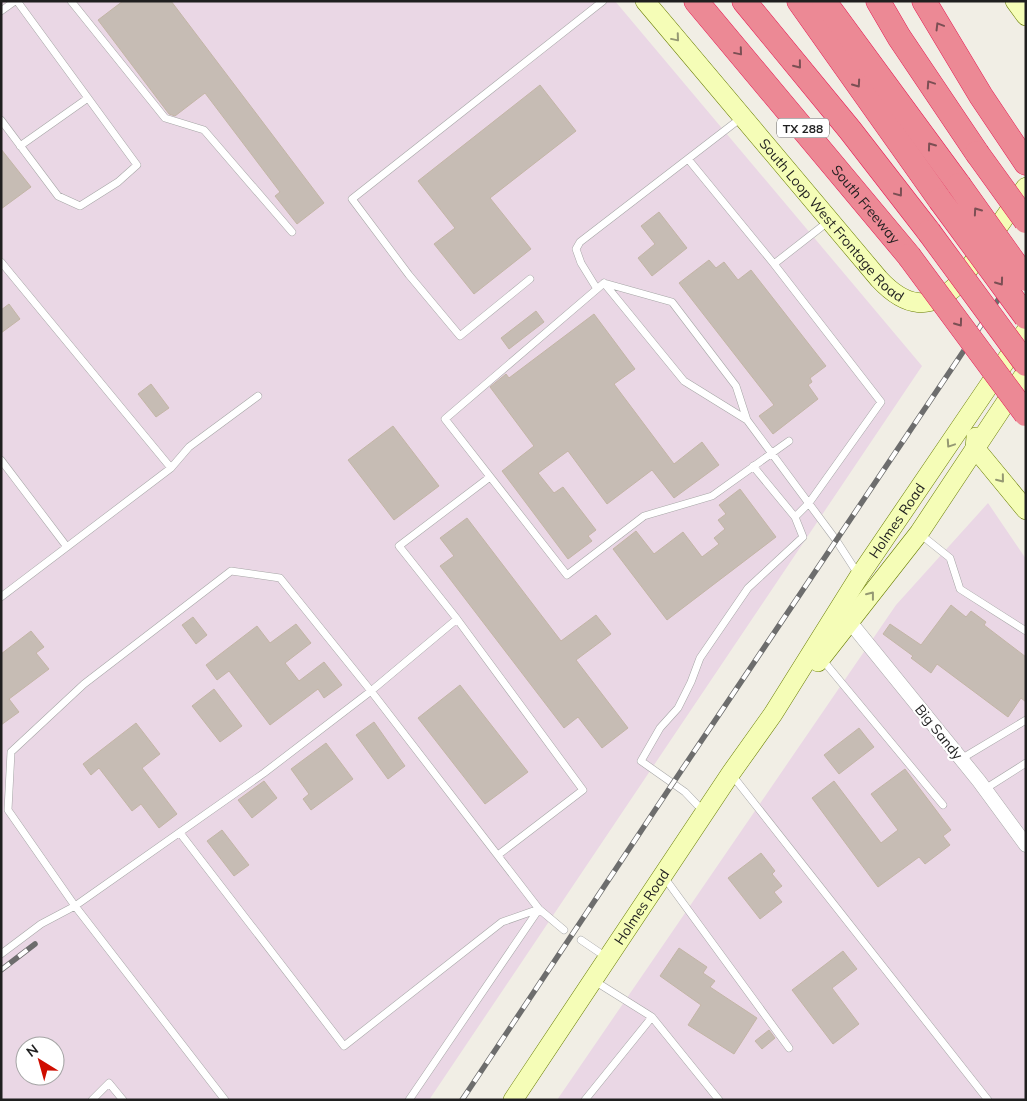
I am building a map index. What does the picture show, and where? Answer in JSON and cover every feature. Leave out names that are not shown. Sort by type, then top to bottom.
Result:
[{"type":"highway","name":"South Freeway","points":[[696,1],[909,256],[1026,414]]},
{"type":"highway","points":[[744,1],[850,130],[929,232],[1026,364]]},
{"type":"highway","points":[[799,1],[940,200],[1026,317]]},
{"type":"highway","points":[[824,1],[1026,279]]},
{"type":"highway","points":[[878,1],[899,37],[977,153],[1026,221]]},
{"type":"highway","points":[[924,1],[1001,128],[1026,163]]},
{"type":"main road","name":"South Loop West Frontage Road","points":[[645,1],[889,290],[904,300],[929,302],[949,293],[958,284],[1026,187]]},
{"type":"main road","points":[[1015,1],[1026,16]]},
{"type":"main road","name":"Holmes Road","points":[[514,1100],[662,874],[773,714],[860,576],[1026,330]]},
{"type":"main road","name":"Holmes Road","points":[[773,714],[821,658],[919,533],[1026,372]]},
{"type":"main road","points":[[977,404],[975,448],[1026,510]]},
{"type":"street","name":"Big Sandy","points":[[850,622],[985,789],[1026,845]]},
{"type":"lane","points":[[1,11],[16,1],[137,165],[118,182],[80,206],[58,196],[1,120]]},
{"type":"lane","points":[[71,1],[165,118],[204,130],[292,232]]},
{"type":"lane","points":[[530,279],[460,336],[409,275],[352,199],[603,1]]},
{"type":"lane","points":[[20,146],[88,98]]},
{"type":"lane","points":[[597,289],[580,263],[576,249],[580,242],[743,116]]},
{"type":"lane","points":[[688,158],[774,264],[881,402],[809,503],[795,517]]},
{"type":"lane","points":[[774,264],[830,219]]},
{"type":"lane","points":[[1,262],[171,468]]},
{"type":"lane","points":[[604,283],[445,419],[567,575],[644,516],[712,496],[789,441]]},
{"type":"lane","points":[[604,283],[684,381],[747,420]]},
{"type":"lane","points":[[604,283],[672,302],[736,386],[747,420],[836,540],[860,576]]},
{"type":"lane","points":[[1,597],[171,468],[189,447],[258,396]]},
{"type":"lane","points":[[1,460],[67,547]]},
{"type":"lane","points":[[704,812],[673,782],[641,761],[660,728],[678,708],[700,658],[748,588],[803,537],[795,517],[753,466]]},
{"type":"lane","points":[[490,477],[399,546],[457,619],[583,790],[498,855]]},
{"type":"lane","points":[[919,533],[950,558],[960,590],[1026,631]]},
{"type":"lane","points":[[225,1100],[75,906],[8,810],[11,752],[84,684],[231,571],[280,578],[371,691],[540,909],[564,930]]},
{"type":"lane","points":[[1,954],[41,924],[75,906],[264,773],[371,691],[457,619]]},
{"type":"lane","points":[[821,658],[943,805]]},
{"type":"lane","points":[[961,759],[1026,720]]},
{"type":"lane","points":[[985,789],[1026,763]]},
{"type":"lane","points":[[731,773],[988,1100]]},
{"type":"lane","points":[[1,776],[10,774]]},
{"type":"lane","points":[[180,833],[344,1046],[502,922],[540,909]]},
{"type":"lane","points":[[662,874],[789,1048]]},
{"type":"lane","points":[[409,1100],[540,909]]},
{"type":"lane","points":[[581,940],[607,958]]},
{"type":"lane","points":[[592,980],[652,1017],[719,1100]]},
{"type":"lane","points":[[585,1100],[652,1017]]},
{"type":"lane","points":[[92,1100],[109,1084],[123,1100]]},
{"type":"shaded area","points":[[1,1],[615,1],[922,366],[429,1100],[1,1100]]},
{"type":"shaded area","points":[[988,503],[1026,559],[1026,1100],[557,1100],[896,605]]},
{"type":"building","points":[[123,1],[171,1],[324,203],[297,224],[275,196],[280,192],[205,93],[175,116],[169,114],[98,20]]},
{"type":"building","points":[[540,85],[576,131],[490,198],[531,249],[474,294],[434,244],[455,228],[418,181]]},
{"type":"building","points":[[1,149],[31,187],[1,209]]},
{"type":"building","points":[[659,212],[687,248],[652,276],[638,258],[655,244],[641,226]]},
{"type":"building","points":[[709,260],[716,268],[724,262],[738,280],[751,270],[826,366],[810,378],[812,382],[808,385],[818,399],[773,434],[759,416],[774,405],[679,283]]},
{"type":"building","points":[[9,304],[20,319],[1,333],[1,310]]},
{"type":"building","points":[[536,311],[544,322],[509,349],[501,338]]},
{"type":"building","points":[[594,314],[635,369],[614,384],[674,464],[702,442],[719,465],[674,498],[652,470],[607,504],[568,451],[538,473],[554,493],[563,487],[596,530],[588,536],[592,541],[568,559],[502,471],[534,446],[490,387],[506,374],[509,378]]},
{"type":"building","points":[[151,384],[169,408],[156,417],[138,394]]},
{"type":"building","points":[[393,426],[439,486],[394,520],[348,460]]},
{"type":"building","points":[[740,489],[776,537],[667,620],[613,549],[636,531],[654,554],[683,532],[702,557],[719,544],[714,538],[725,529],[718,520],[726,514],[719,505]]},
{"type":"building","points":[[467,518],[561,641],[596,615],[611,634],[576,660],[628,728],[602,748],[578,717],[564,728],[440,566],[454,556],[440,538]]},
{"type":"building","points":[[951,605],[966,617],[971,611],[986,622],[984,625],[1026,657],[1026,702],[1021,698],[1008,717],[937,664],[931,673],[911,658],[913,656],[883,634],[890,624],[921,645]]},
{"type":"building","points":[[193,617],[207,635],[196,644],[182,625]]},
{"type":"building","points":[[296,624],[311,643],[285,663],[299,681],[324,662],[342,685],[324,698],[318,689],[270,725],[229,671],[217,680],[206,665],[257,626],[270,643]]},
{"type":"building","points":[[31,631],[44,647],[36,653],[49,669],[9,699],[19,712],[1,725],[1,654]]},
{"type":"building","points":[[460,685],[528,772],[485,804],[418,718]]},
{"type":"building","points":[[214,689],[242,726],[220,742],[192,706]]},
{"type":"building","points":[[374,722],[405,766],[388,779],[356,735]]},
{"type":"building","points":[[136,723],[160,754],[142,768],[177,814],[159,828],[141,804],[132,811],[99,768],[91,775],[83,764]]},
{"type":"building","points":[[859,728],[874,747],[839,774],[824,755]]},
{"type":"building","points":[[326,743],[353,779],[311,810],[303,799],[309,794],[291,769]]},
{"type":"building","points":[[905,769],[951,830],[943,836],[950,845],[925,864],[919,857],[878,887],[812,798],[834,781],[881,843],[898,830],[871,794]]},
{"type":"building","points":[[264,781],[277,798],[252,818],[238,800]]},
{"type":"building","points":[[222,830],[249,865],[234,876],[207,841]]},
{"type":"building","points":[[761,853],[775,871],[772,874],[782,886],[774,892],[782,902],[760,919],[728,878]]},
{"type":"building","points":[[679,948],[707,967],[703,973],[715,981],[710,987],[757,1018],[734,1054],[688,1025],[701,1005],[660,976]]},
{"type":"building","points":[[843,951],[857,969],[832,988],[859,1024],[833,1044],[792,990]]},
{"type":"building","points":[[769,1030],[775,1038],[762,1049],[755,1041]]},
{"type":"railway","points":[[462,1100],[1006,288],[1026,262]]},
{"type":"railway","points":[[1,970],[35,944]]}]
